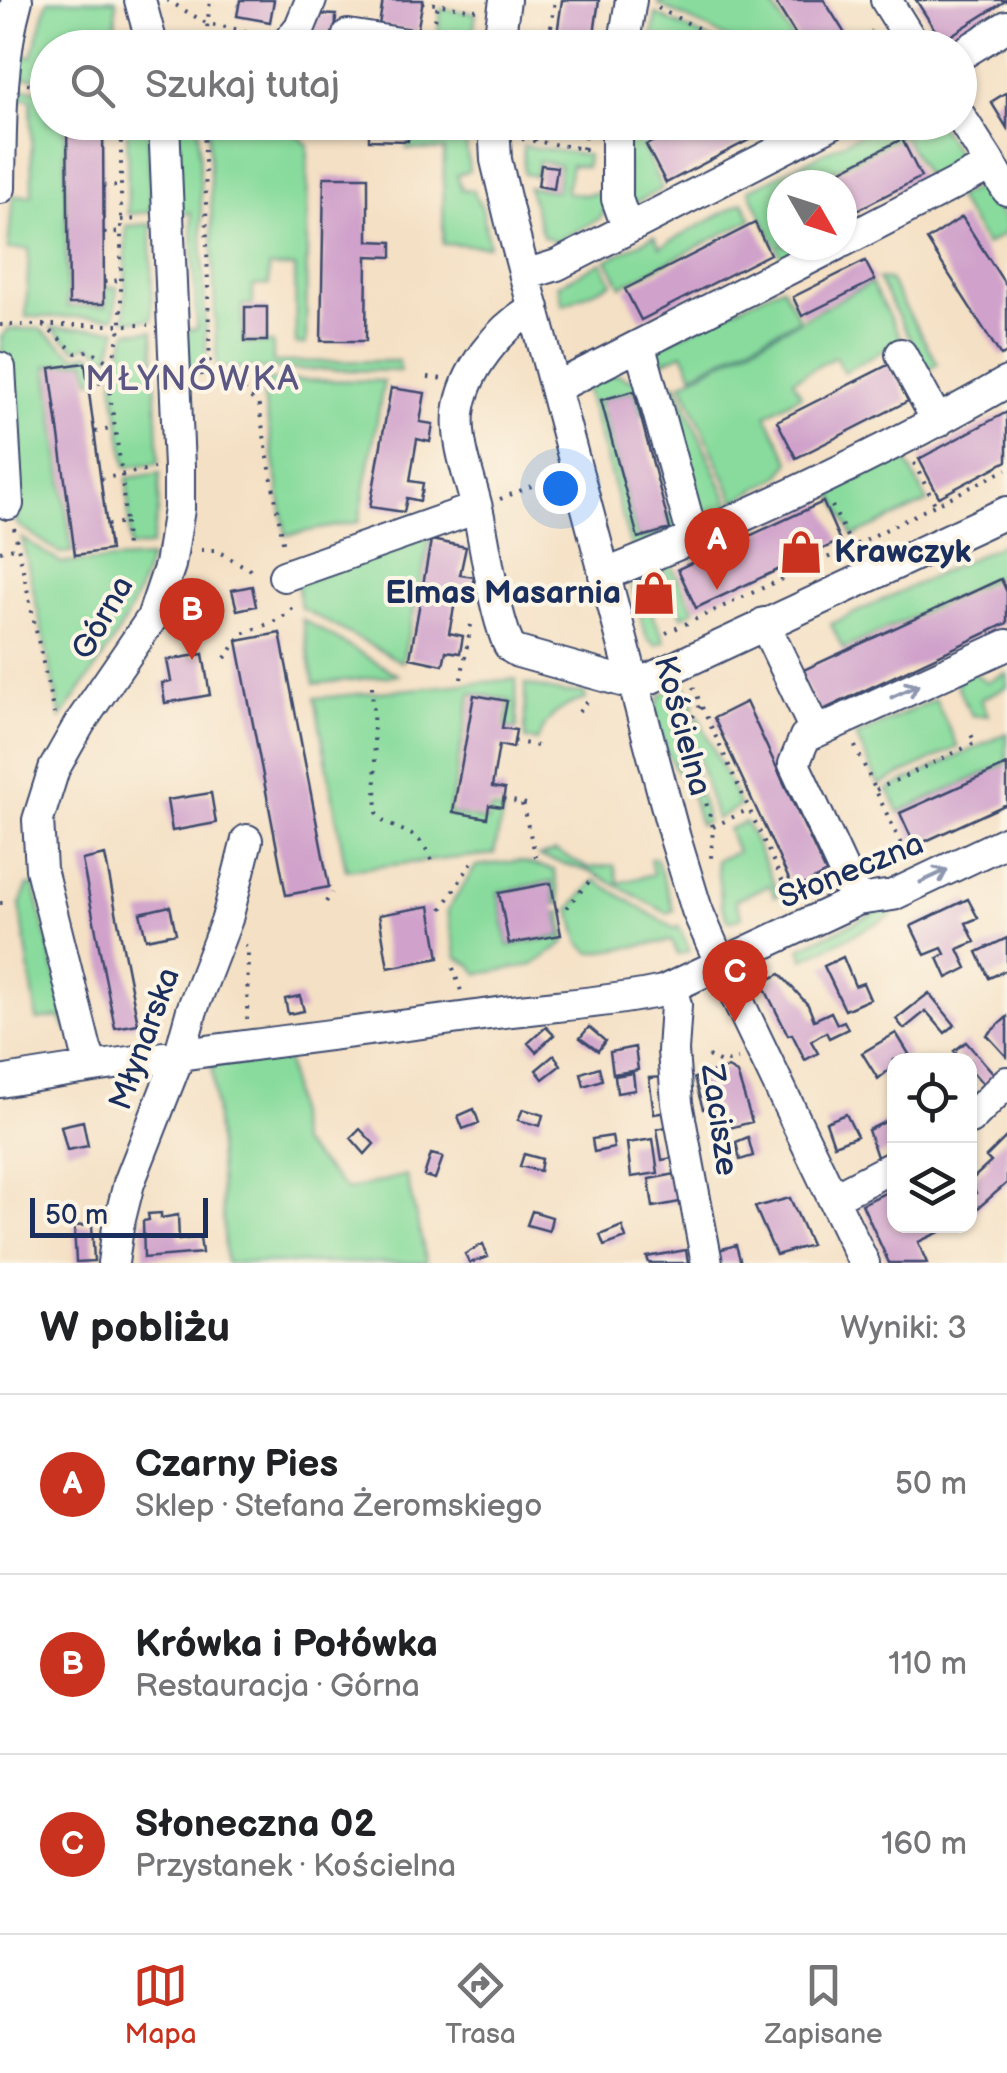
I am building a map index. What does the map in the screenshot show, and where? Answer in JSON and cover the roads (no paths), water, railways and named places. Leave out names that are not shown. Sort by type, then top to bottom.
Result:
[{"type":"street","points":[[0,188],[2,82],[10,21],[17,0]]},
{"type":"street","points":[[140,0],[148,30]]},
{"type":"street","points":[[294,30],[300,27],[311,0]]},
{"type":"street","points":[[626,30],[630,2]]},
{"type":"street","points":[[977,45],[1007,26]]},
{"type":"street","name":"Górna","points":[[93,1067],[41,869],[38,820],[54,769],[152,618],[170,566],[179,509],[165,140]]},
{"type":"street","name":"Kościelna","points":[[495,140],[496,160],[604,575],[698,910],[721,966],[864,1263]]},
{"type":"street","points":[[617,140],[618,199],[627,227]]},
{"type":"street","points":[[525,274],[556,265],[800,140]]},
{"type":"street","points":[[857,237],[999,178],[975,140]]},
{"type":"street","points":[[555,388],[808,260]]},
{"type":"street","points":[[534,308],[516,318],[498,336],[467,385],[460,408],[464,454],[511,648],[636,685],[1007,512]]},
{"type":"street","points":[[640,346],[688,523]]},
{"type":"street","points":[[901,354],[938,422]]},
{"type":"street","points":[[0,368],[8,504]]},
{"type":"street","points":[[604,575],[693,540],[938,422],[1007,382]]},
{"type":"street","points":[[270,574],[477,508]]},
{"type":"street","points":[[764,623],[830,726]]},
{"type":"street","points":[[580,671],[592,657],[623,642]]},
{"type":"street","points":[[857,900],[794,764],[806,737],[1007,645]]},
{"type":"street","name":"Młynarska","points":[[113,1263],[129,1184],[227,919],[247,840]]},
{"type":"street","name":"Słoneczna","points":[[0,1082],[180,1054],[632,998],[671,988],[857,900],[893,895],[1007,841]]},
{"type":"street","name":"Zacisze","points":[[671,988],[676,1005],[673,1051],[677,1104],[707,1263]]},
{"type":"street","points":[[977,1111],[1007,1082]]},
{"type":"street","points":[[832,1198],[887,1170]]},
{"type":"place","name":"Krawczyk","points":[[801,552]]},
{"type":"place","name":"Czarny Pies","points":[[717,590]]},
{"type":"place","name":"Elmas Masarnia","points":[[654,593]]},
{"type":"place","name":"Krówka i Połówka","points":[[192,660]]},
{"type":"place","name":"Słoneczna 02","points":[[735,1022]]},
{"type":"district","name":"MŁYNÓWKA","points":[[193,379]]}]
